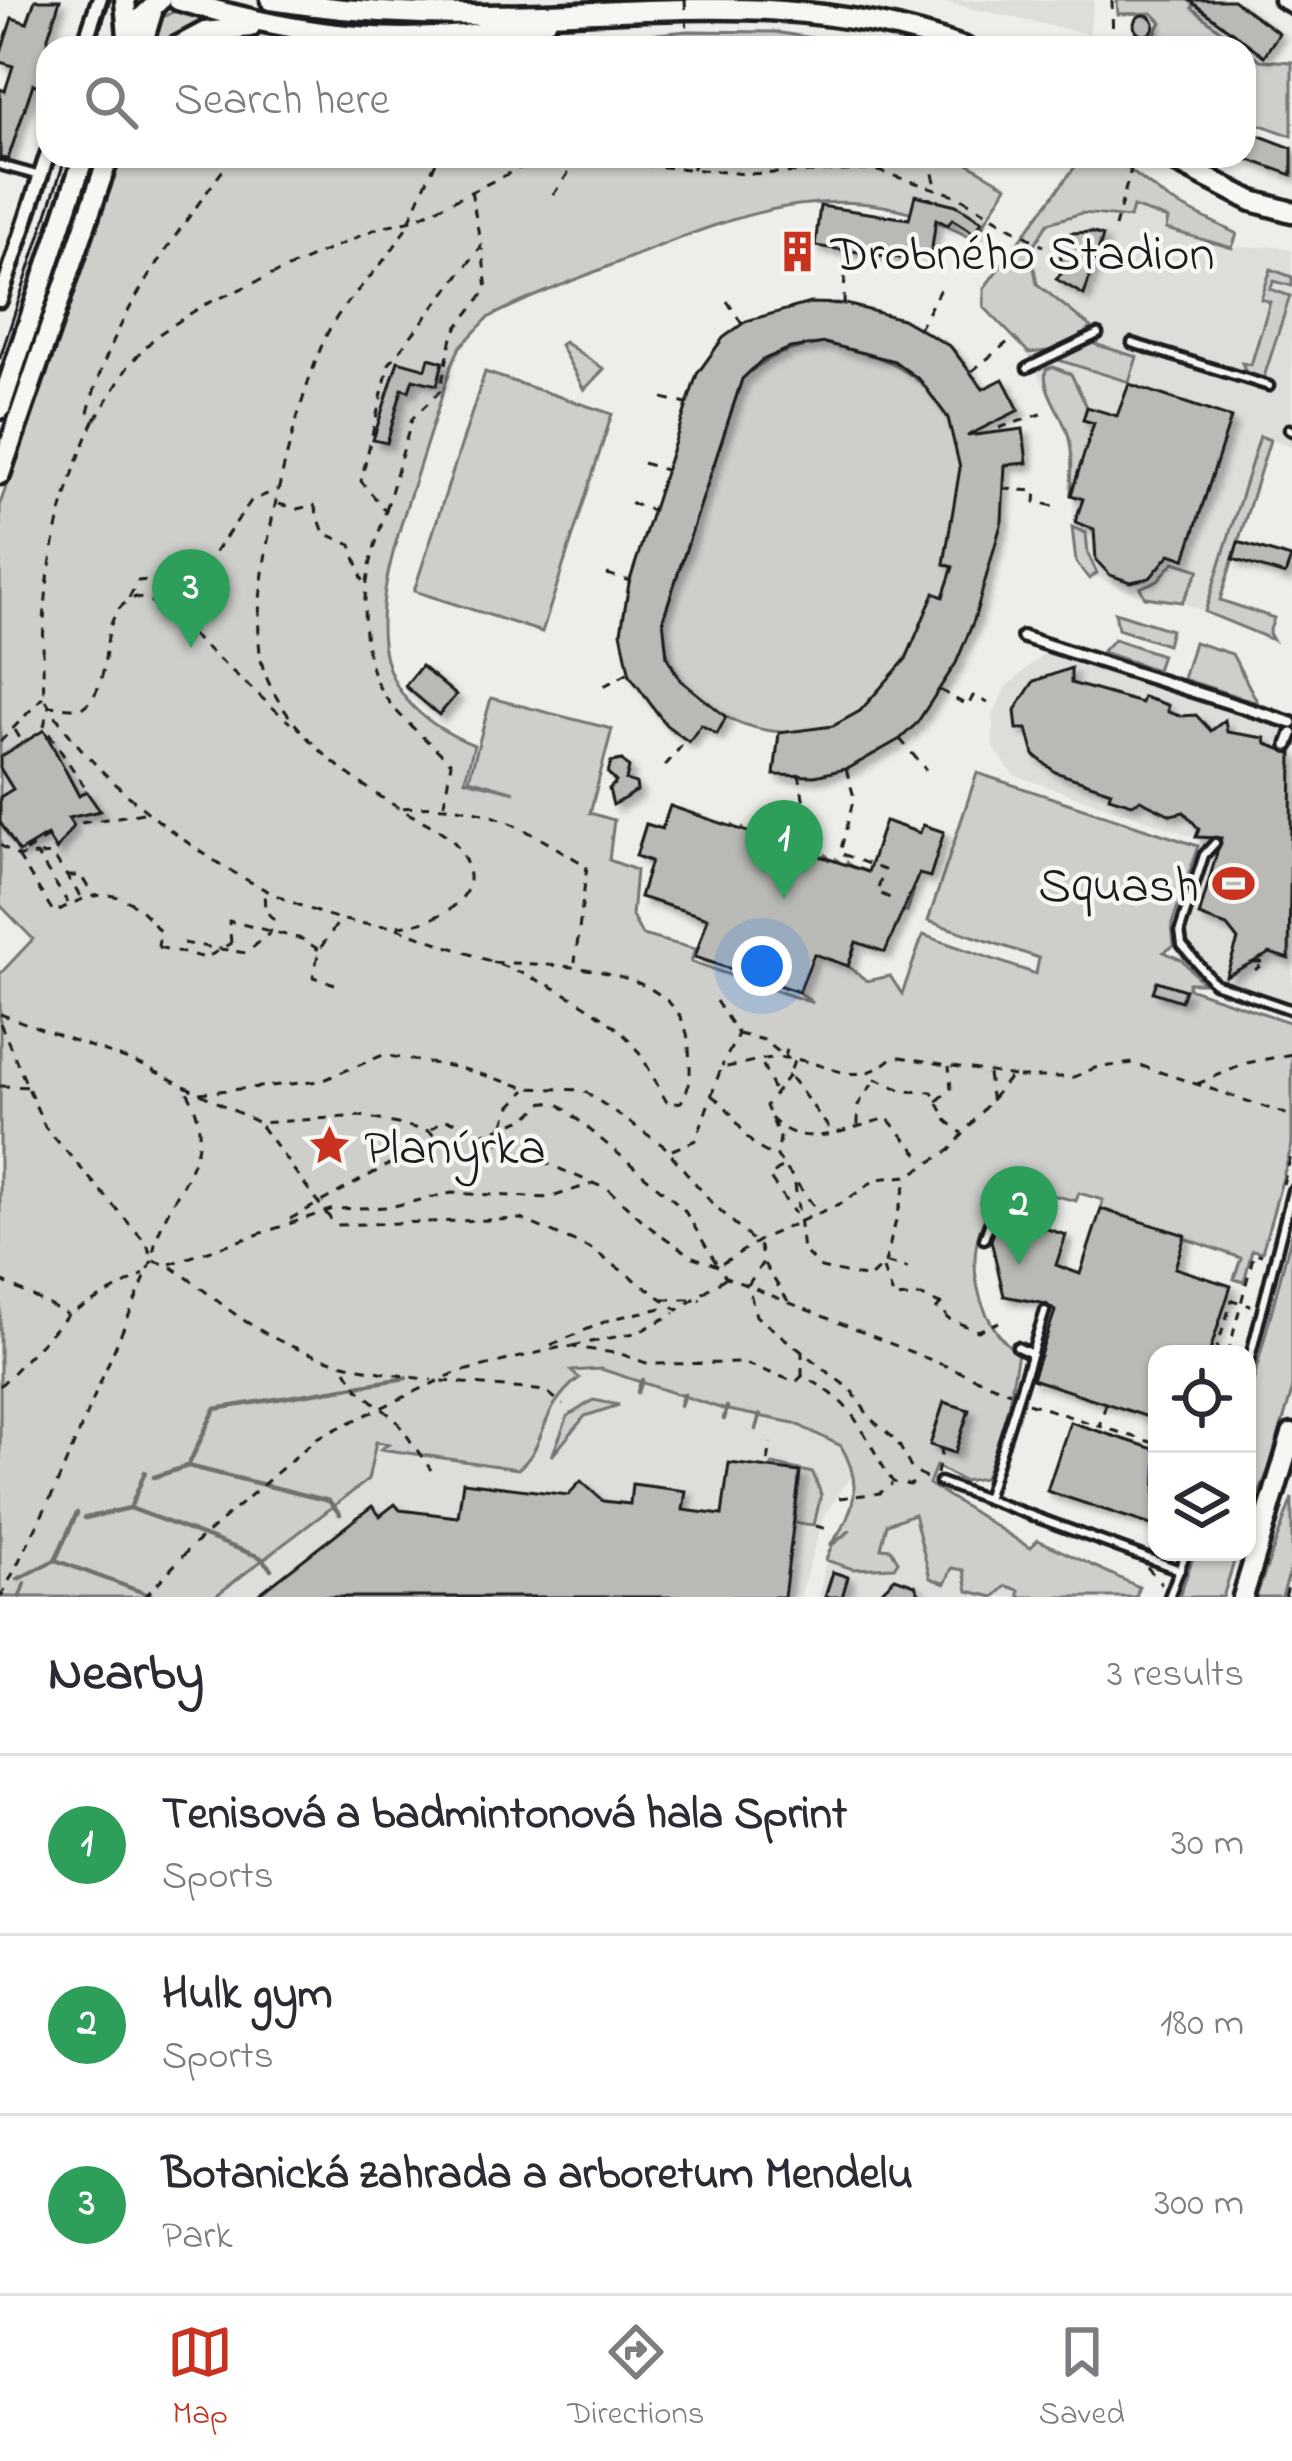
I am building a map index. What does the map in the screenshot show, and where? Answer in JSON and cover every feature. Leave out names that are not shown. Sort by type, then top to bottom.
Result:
[{"type":"main road","points":[[125,0],[130,36]]},
{"type":"main road","points":[[178,0],[267,26],[356,36]]},
{"type":"main road","points":[[271,0],[376,13],[574,13],[771,5],[841,13],[922,36]]},
{"type":"main road","points":[[136,36],[155,2]]},
{"type":"main road","points":[[460,36],[496,33],[574,13]]},
{"type":"main road","points":[[198,36],[267,26]]},
{"type":"main road","points":[[0,409],[80,168]]},
{"type":"main road","points":[[0,474],[105,168]]},
{"type":"main road","points":[[1187,168],[1230,191],[1292,212]]},
{"type":"main road","points":[[1243,1597],[1292,1434]]},
{"type":"street","points":[[87,36],[99,0]]},
{"type":"street","points":[[1281,0],[1292,6]]},
{"type":"street","points":[[0,300],[43,168]]},
{"type":"street","points":[[1023,637],[1292,722]]},
{"type":"lane","points":[[0,165],[40,176]]},
{"type":"lane","points":[[1028,368],[1098,334]]},
{"type":"lane","points":[[1132,343],[1269,386]]},
{"type":"lane","points":[[1215,843],[1204,855],[1180,930],[1182,945],[1214,983],[1292,1010]]},
{"type":"lane","points":[[1254,1345],[1292,1191]]},
{"type":"lane","points":[[984,1239],[996,1206]]},
{"type":"lane","points":[[986,1499],[1045,1310]]},
{"type":"lane","points":[[1017,1347],[1032,1354]]},
{"type":"lane","points":[[940,1482],[1148,1560]]},
{"type":"lane","points":[[1152,1561],[1180,1570]]},
{"type":"lane","points":[[1169,1597],[1183,1561]]},
{"type":"path","points":[[685,0],[687,36]]},
{"type":"path","points":[[1112,0],[1113,36]]},
{"type":"path","points":[[94,421],[88,413],[95,385],[131,302],[225,168]]},
{"type":"path","points":[[292,724],[266,675],[259,644],[280,490],[327,335],[412,220],[418,194],[433,168]]},
{"type":"path","points":[[484,962],[575,964],[648,988],[676,1014],[688,1034],[690,1088],[681,1102],[668,1104],[625,1036],[580,1000],[395,927],[341,919],[263,889],[208,859],[145,812],[49,706],[44,696],[42,620],[50,547],[70,475],[94,421],[129,364],[156,336],[202,306],[380,227],[412,220],[520,168]]},
{"type":"path","points":[[553,195],[572,168]]},
{"type":"path","points":[[670,168],[764,172],[859,168],[936,187],[1043,246]]},
{"type":"path","points":[[764,168],[764,172]]},
{"type":"path","points":[[931,168],[936,187]]},
{"type":"path","points":[[1115,227],[1132,169]]},
{"type":"path","points":[[444,804],[451,763],[375,680],[362,604],[412,419],[440,391],[454,334],[487,289],[471,188]]},
{"type":"path","points":[[386,511],[361,482],[388,364],[481,247]]},
{"type":"path","points":[[844,304],[845,268]]},
{"type":"path","points":[[919,329],[940,289]]},
{"type":"path","points":[[727,302],[742,324]]},
{"type":"path","points":[[972,371],[1008,342]]},
{"type":"path","points":[[663,398],[686,404]]},
{"type":"path","points":[[999,428],[1047,412]]},
{"type":"path","points":[[643,463],[665,470]]},
{"type":"path","points":[[1003,489],[1036,491],[1035,502],[1055,506]]},
{"type":"path","points":[[49,706],[80,709],[95,698],[103,683],[114,616],[138,581],[199,575],[250,501],[280,490]]},
{"type":"path","points":[[277,503],[297,509],[314,505],[324,533],[351,545],[364,584]]},
{"type":"path","points":[[630,503],[652,510]]},
{"type":"path","points":[[607,574],[630,581]]},
{"type":"path","points":[[128,600],[157,604],[292,724],[398,808],[452,840],[469,879],[451,909],[395,927]]},
{"type":"path","points":[[604,686],[629,673]]},
{"type":"path","points":[[940,690],[968,706],[973,697],[988,704]]},
{"type":"path","points":[[0,742],[44,696]]},
{"type":"path","points":[[49,706],[44,726],[84,786]]},
{"type":"path","points":[[14,729],[22,743]]},
{"type":"path","points":[[900,739],[926,770]]},
{"type":"path","points":[[665,766],[686,740]]},
{"type":"path","points":[[846,769],[854,797],[840,853],[884,870],[877,892],[890,898],[888,903]]},
{"type":"path","points":[[799,773],[804,804]]},
{"type":"path","points":[[398,808],[444,804],[500,815],[587,866],[575,964]]},
{"type":"path","points":[[81,823],[145,812]]},
{"type":"path","points":[[18,856],[48,837]]},
{"type":"path","points":[[0,845],[18,856],[54,914],[92,893],[140,904],[160,932],[158,946],[206,958],[231,943],[229,921],[302,939],[319,950]]},
{"type":"path","points":[[18,856],[52,854],[82,897]]},
{"type":"path","points":[[37,855],[69,904]]},
{"type":"path","points":[[67,876],[80,876],[92,893]]},
{"type":"path","points":[[183,944],[246,953],[270,933],[273,920],[265,910],[263,889]]},
{"type":"path","points":[[334,984],[314,977],[319,950],[341,919]]},
{"type":"path","points":[[1253,962],[1265,962],[1255,970]]},
{"type":"path","points":[[716,1001],[738,1034]]},
{"type":"path","points":[[0,1014],[52,1029],[259,1123],[335,1225],[520,1219],[591,1249],[678,1310]]},
{"type":"path","points":[[0,1023],[45,1126],[147,1244],[152,1261]]},
{"type":"path","points":[[738,1034],[762,1036],[785,1057],[850,1077],[876,1076],[904,1090],[932,1092],[947,1121],[964,1134]]},
{"type":"path","points":[[669,1152],[699,1140],[710,1095],[738,1034]]},
{"type":"path","points":[[785,1057],[787,1049]]},
{"type":"path","points":[[1197,1084],[1247,1063],[1292,1054]]},
{"type":"path","points":[[198,1093],[321,1082],[382,1055],[460,1068],[527,1088],[583,1090],[614,1106],[669,1152],[711,1202],[756,1243],[790,1304]]},
{"type":"path","points":[[858,1125],[858,1105],[894,1056],[1016,1076],[1074,1077],[1095,1067],[1133,1063],[1292,1116]]},
{"type":"path","points":[[721,1068],[785,1057]]},
{"type":"path","points":[[777,1156],[779,1138],[766,1106],[795,1060]]},
{"type":"path","points":[[761,1062],[773,1090]]},
{"type":"path","points":[[937,1101],[951,1089],[948,1065]]},
{"type":"path","points":[[988,1072],[992,1104]]},
{"type":"path","points":[[789,1076],[830,1129],[842,1137],[858,1125],[887,1118],[925,1162]]},
{"type":"path","points":[[943,1302],[922,1296],[894,1298],[884,1265],[908,1177],[950,1150],[972,1117],[992,1104],[1016,1076]]},
{"type":"path","points":[[0,1086],[30,1086]]},
{"type":"path","points":[[1,1597],[54,1490],[152,1261],[155,1229],[199,1158],[197,1107],[185,1087]]},
{"type":"path","points":[[504,1124],[509,1108],[527,1088]]},
{"type":"path","points":[[710,1095],[730,1112],[744,1140],[777,1156],[819,1213]]},
{"type":"path","points":[[479,1135],[527,1118],[544,1102],[559,1104],[683,1208],[726,1277],[1002,1384],[1018,1400]]},
{"type":"path","points":[[730,1112],[735,1104]]},
{"type":"path","points":[[259,1123],[362,1116],[430,1131],[437,1138]]},
{"type":"path","points":[[772,1118],[784,1131],[806,1140],[830,1129]]},
{"type":"path","points":[[430,1131],[445,1120],[594,1183],[693,1257],[718,1266]]},
{"type":"path","points":[[284,1225],[320,1200],[437,1138],[471,1131]]},
{"type":"path","points":[[779,1138],[784,1131]]},
{"type":"path","points":[[736,1145],[744,1140]]},
{"type":"path","points":[[1280,1193],[1292,1154]]},
{"type":"path","points":[[769,1177],[776,1168],[785,1168]]},
{"type":"path","points":[[762,1173],[796,1215]]},
{"type":"path","points":[[718,1266],[876,1179],[908,1177]]},
{"type":"path","points":[[168,1264],[327,1210],[388,1207],[452,1193],[550,1198],[594,1183]]},
{"type":"path","points":[[795,1184],[803,1250],[821,1268],[869,1278],[884,1265],[908,1268]]},
{"type":"path","points":[[1230,1345],[1254,1253],[1264,1256]]},
{"type":"path","points":[[152,1261],[168,1264],[252,1325],[345,1368],[546,1391],[562,1405]]},
{"type":"path","points":[[763,1262],[748,1285],[756,1316],[851,1390],[920,1478],[940,1482]]},
{"type":"path","points":[[0,1386],[68,1315],[146,1273]]},
{"type":"path","points":[[549,1346],[639,1332],[703,1298],[726,1277]]},
{"type":"path","points":[[0,1280],[68,1315]]},
{"type":"path","points":[[657,1299],[703,1298]]},
{"type":"path","points":[[1218,1345],[1232,1300],[1264,1309]]},
{"type":"path","points":[[936,1310],[943,1302]]},
{"type":"path","points":[[943,1302],[947,1318],[978,1331],[999,1322]]},
{"type":"path","points":[[145,1597],[191,1546],[302,1449],[380,1404],[549,1346],[611,1319],[670,1306]]},
{"type":"path","points":[[571,1346],[649,1364],[713,1360],[743,1364],[796,1382],[802,1376],[802,1349]]},
{"type":"path","points":[[345,1368],[431,1470]]},
{"type":"path","points":[[802,1376],[844,1403],[879,1450],[893,1482]]},
{"type":"path","points":[[1099,1426],[1106,1404]]},
{"type":"path","points":[[1032,1405],[1148,1441]]},
{"type":"path","points":[[768,1461],[771,1443]]},
{"type":"path","points":[[940,1482],[936,1472],[942,1449]]},
{"type":"path","points":[[893,1482],[910,1485],[920,1478]]},
{"type":"path","points":[[839,1498],[880,1493],[893,1482]]},
{"type":"path","points":[[816,1526],[827,1529]]},
{"type":"path","points":[[1149,1561],[1146,1570],[1161,1579],[1159,1597]]},
{"type":"path","points":[[1285,1597],[1292,1573]]},
{"type":"shaded area","points":[[934,0],[1094,0],[1089,34]]},
{"type":"shaded area","points":[[1117,0],[1198,0],[1192,8],[1228,36],[1153,36],[1161,22],[1152,13],[1118,14]]},
{"type":"shaded area","points":[[179,9],[207,19],[179,36],[154,36],[161,18]]},
{"type":"shaded area","points":[[687,31],[800,36],[637,36]]},
{"type":"shaded area","points":[[1256,57],[1292,62],[1292,136],[1256,123]]},
{"type":"shaded area","points":[[118,168],[976,168],[1007,186],[974,240],[929,218],[884,206],[798,205],[712,226],[488,318],[460,347],[452,364],[387,578],[383,644],[391,674],[408,701],[435,725],[474,745],[465,780],[515,792],[469,779],[491,698],[612,729],[590,813],[614,820],[609,860],[636,870],[632,916],[642,935],[695,949],[691,962],[813,1003],[799,992],[695,957],[708,915],[640,897],[651,862],[636,856],[646,824],[662,829],[671,806],[722,827],[731,829],[733,824],[732,830],[742,832],[743,827],[743,834],[755,831],[753,837],[762,839],[764,834],[764,840],[783,846],[786,842],[784,847],[796,845],[795,851],[806,848],[805,853],[813,857],[817,852],[815,857],[824,861],[826,855],[834,864],[836,859],[844,867],[847,862],[855,871],[914,890],[907,912],[900,910],[885,951],[861,944],[858,937],[848,966],[867,981],[890,976],[902,994],[923,935],[1036,974],[1039,958],[928,921],[977,773],[1198,846],[1172,924],[1174,946],[1164,952],[1182,960],[1203,983],[1189,983],[1188,988],[1292,1023],[1292,1145],[1262,1252],[1252,1250],[1244,1282],[1234,1279],[1241,1258],[1101,1209],[1103,1200],[1079,1193],[1076,1201],[1009,1184],[983,1222],[975,1258],[986,1312],[1018,1353],[1006,1419],[985,1478],[963,1481],[936,1466],[929,1484],[1030,1548],[1038,1540],[1139,1587],[1136,1597],[1019,1597],[1019,1590],[1006,1586],[994,1597],[968,1591],[964,1570],[952,1568],[945,1584],[930,1578],[914,1514],[887,1524],[881,1548],[891,1549],[898,1561],[894,1567],[853,1569],[826,1560],[832,1545],[851,1530],[830,1545],[854,1497],[852,1473],[841,1446],[794,1423],[723,1409],[601,1369],[571,1371],[579,1378],[556,1403],[535,1449],[518,1469],[381,1449],[389,1444],[376,1442],[368,1480],[214,1597],[0,1597],[0,974],[33,939],[0,905],[0,504]]},
{"type":"shaded area","points":[[1074,168],[1127,168],[1169,200],[1237,234],[1232,248],[1166,229],[1168,219],[1133,207],[1130,218],[1082,213],[1048,223],[1031,250],[1037,284],[1092,328],[1057,350],[1029,353],[984,307],[984,288]]},
{"type":"shaded area","points":[[1132,207],[1169,219],[1167,228],[1232,248],[1279,246],[1292,251],[1292,447],[1260,437],[1205,612],[1182,602],[1153,601],[1081,571],[1073,547],[1074,462],[1067,432],[1026,351],[1077,341],[1092,329],[1037,285],[1030,266],[1039,232],[1062,215],[1126,218]]},
{"type":"shaded area","points":[[1271,269],[1292,277],[1292,286],[1274,281],[1270,289],[1290,296],[1263,380],[1247,375],[1242,363],[1251,365],[1270,302],[1261,299]]},
{"type":"shaded area","points":[[564,342],[604,369],[584,390],[560,345]]},
{"type":"shaded area","points":[[825,343],[898,367],[936,398],[950,419],[960,471],[944,564],[953,567],[943,597],[935,594],[904,661],[870,704],[826,728],[761,729],[730,719],[703,702],[681,679],[667,651],[663,619],[742,379],[780,354]]},
{"type":"shaded area","points":[[1091,343],[1137,357],[1129,382],[1058,360]]},
{"type":"shaded area","points":[[1046,369],[1071,374],[1087,407],[1083,420],[1094,423],[1071,495],[1070,442],[1045,377]]},
{"type":"shaded area","points":[[485,372],[612,414],[542,632],[414,591]]},
{"type":"shaded area","points":[[1260,436],[1270,440],[1220,600],[1274,618],[1269,633],[1273,640],[1205,612]]},
{"type":"shaded area","points":[[1072,527],[1086,533],[1088,554],[1097,573],[1089,579],[1076,562]]},
{"type":"shaded area","points":[[1174,562],[1199,570],[1182,602],[1145,597],[1140,588],[1158,580]]},
{"type":"shaded area","points":[[1115,612],[1171,630],[1167,645],[1118,629]]},
{"type":"shaded area","points":[[1114,639],[1162,655],[1157,670],[1102,652]]},
{"type":"shaded area","points":[[1194,642],[1232,654],[1258,703],[1183,679]]},
{"type":"shaded area","points":[[1076,643],[1292,715],[1292,1004],[1217,977],[1207,986],[1179,955],[1172,937],[1200,842],[1196,837],[1014,775],[993,747],[993,716],[1005,688],[1042,655]]},
{"type":"shaded area","points":[[1292,1233],[1292,1391],[1256,1499],[1256,1371]]},
{"type":"shaded area","points":[[601,1369],[723,1409],[794,1423],[841,1446],[853,1474],[824,1515],[800,1597],[214,1597],[368,1480],[375,1441],[518,1469],[535,1451],[551,1403],[578,1378],[569,1371]]},
{"type":"shaded area","points":[[593,1400],[619,1405],[585,1416],[552,1456],[568,1416]]},
{"type":"shaded area","points":[[773,1464],[813,1473],[821,1494],[814,1525],[794,1523],[800,1472],[770,1468]]},
{"type":"shaded area","points":[[894,1487],[1078,1597],[819,1597],[826,1560],[853,1569]]},
{"type":"shaded area","points":[[1292,1498],[1292,1564],[1282,1597],[1256,1597]]},
{"type":"shaded area","points":[[1192,1561],[1234,1561],[1223,1597],[1179,1597]]},
{"type":"building","points":[[35,0],[60,0],[48,36],[36,36],[36,85],[8,159],[0,158],[0,89],[5,91],[13,66],[0,62],[0,55],[12,18],[27,23]]},
{"type":"building","points":[[1189,0],[1233,0],[1279,33],[1264,56],[1256,50],[1256,36],[1237,36]]},
{"type":"building","points":[[1144,15],[1154,25],[1144,35],[1134,25]]},
{"type":"building","points":[[1256,134],[1292,148],[1292,175],[1256,162]]},
{"type":"building","points":[[915,195],[956,205],[982,221],[974,233],[952,219],[948,225],[936,219],[931,255],[908,252],[908,259],[815,246],[820,206],[909,219]]},
{"type":"building","points":[[1071,233],[1103,236],[1084,295],[1056,279],[1062,273],[1060,248],[1053,242]]},
{"type":"building","points":[[810,303],[846,304],[902,319],[951,347],[983,389],[1003,379],[1019,410],[967,436],[1023,429],[1027,463],[1005,465],[1002,521],[974,620],[956,663],[917,723],[900,739],[849,768],[815,776],[774,775],[779,733],[833,726],[860,711],[906,659],[934,593],[943,597],[953,567],[944,564],[960,468],[948,418],[920,380],[894,361],[825,343],[790,348],[762,360],[742,379],[663,619],[667,657],[680,680],[726,717],[717,734],[701,725],[689,742],[666,725],[630,676],[621,632],[629,583],[697,374],[723,338],[746,321]]},
{"type":"building","points":[[429,358],[443,362],[437,385],[413,379],[409,391],[402,389],[387,443],[373,440],[398,361],[426,369]]},
{"type":"building","points":[[1129,384],[1231,418],[1185,559],[1170,554],[1150,578],[1130,582],[1110,575],[1096,560],[1094,529],[1075,522],[1083,499],[1071,495],[1094,423],[1083,420],[1087,407],[1117,416]]},
{"type":"building","points":[[1238,542],[1291,558],[1285,575],[1233,559]]},
{"type":"building","points":[[421,666],[456,695],[439,715],[405,686]]},
{"type":"building","points":[[1071,668],[1071,683],[1141,703],[1143,697],[1168,705],[1168,712],[1196,715],[1211,731],[1225,720],[1227,732],[1265,738],[1266,744],[1292,753],[1289,959],[1270,953],[1226,976],[1238,940],[1227,926],[1199,916],[1221,838],[1196,837],[1199,829],[1184,812],[1171,815],[1140,800],[1132,804],[1109,797],[1111,791],[1055,772],[1034,755],[1027,729],[1017,729],[1015,710],[1034,681]]},
{"type":"building","points":[[44,730],[79,796],[86,791],[100,811],[68,818],[73,826],[56,850],[47,835],[19,852],[0,822],[0,797],[13,789],[0,768],[0,757]]},
{"type":"building","points":[[622,760],[629,768],[626,780],[636,783],[637,791],[613,805],[609,789],[616,782],[608,773],[611,762]]},
{"type":"building","points":[[670,806],[868,872],[885,821],[920,833],[923,825],[944,832],[930,877],[919,874],[885,952],[856,942],[848,966],[814,954],[799,992],[695,957],[708,918],[640,897],[651,861],[636,856],[646,824],[662,829]]},
{"type":"building","points":[[1157,981],[1185,990],[1181,1001],[1153,992]]},
{"type":"building","points":[[1101,1209],[1185,1235],[1175,1268],[1231,1286],[1212,1345],[1148,1345],[1148,1417],[1032,1379],[1055,1311],[1046,1304],[1004,1296],[991,1240],[1001,1214],[1066,1235],[1056,1265],[1080,1274]]},
{"type":"building","points":[[944,1402],[969,1410],[955,1453],[930,1445]]},
{"type":"building","points":[[1070,1422],[1148,1447],[1148,1524],[1047,1491]]},
{"type":"building","points":[[729,1463],[800,1472],[784,1597],[255,1597],[372,1506],[380,1516],[395,1504],[400,1510],[458,1517],[463,1482],[568,1495],[581,1481],[603,1501],[630,1504],[632,1484],[686,1491],[683,1510],[722,1515]]},
{"type":"building","points":[[833,1572],[848,1577],[842,1597],[825,1597]]},
{"type":"building","points":[[895,1578],[915,1585],[921,1597],[876,1597]]},
{"type":"waterway","points":[[188,1466],[215,1409],[406,1378]]},
{"type":"waterway","points":[[638,1392],[642,1380]]},
{"type":"waterway","points":[[680,1405],[684,1394]]},
{"type":"waterway","points":[[724,1419],[727,1407]]},
{"type":"waterway","points":[[756,1429],[760,1415]]},
{"type":"waterway","points":[[154,1477],[188,1466],[329,1501],[340,1514]]},
{"type":"waterway","points":[[131,1506],[145,1472]]},
{"type":"waterway","points":[[85,1518],[130,1508],[260,1557],[271,1569]]},
{"type":"waterway","points":[[55,1560],[77,1513]]},
{"type":"waterway","points":[[18,1579],[55,1560],[155,1597]]},
{"type":"waterway","points":[[20,1597],[25,1583]]},
{"type":"tram line","points":[[98,36],[110,0]]},
{"type":"tram line","points":[[0,358],[62,168]]},
{"type":"place","name":"Drobného Stadion","points":[[797,251]]},
{"type":"place","name":"Botanická zahrada a arboretum Mendelu","points":[[191,648]]},
{"type":"place","name":"Squash","points":[[1233,883]]},
{"type":"place","name":"Tenisová a badmintonová hala Sprint","points":[[784,899]]},
{"type":"place","name":"Planýrka","points":[[330,1145]]},
{"type":"place","name":"Hulk gym","points":[[1019,1265]]}]
